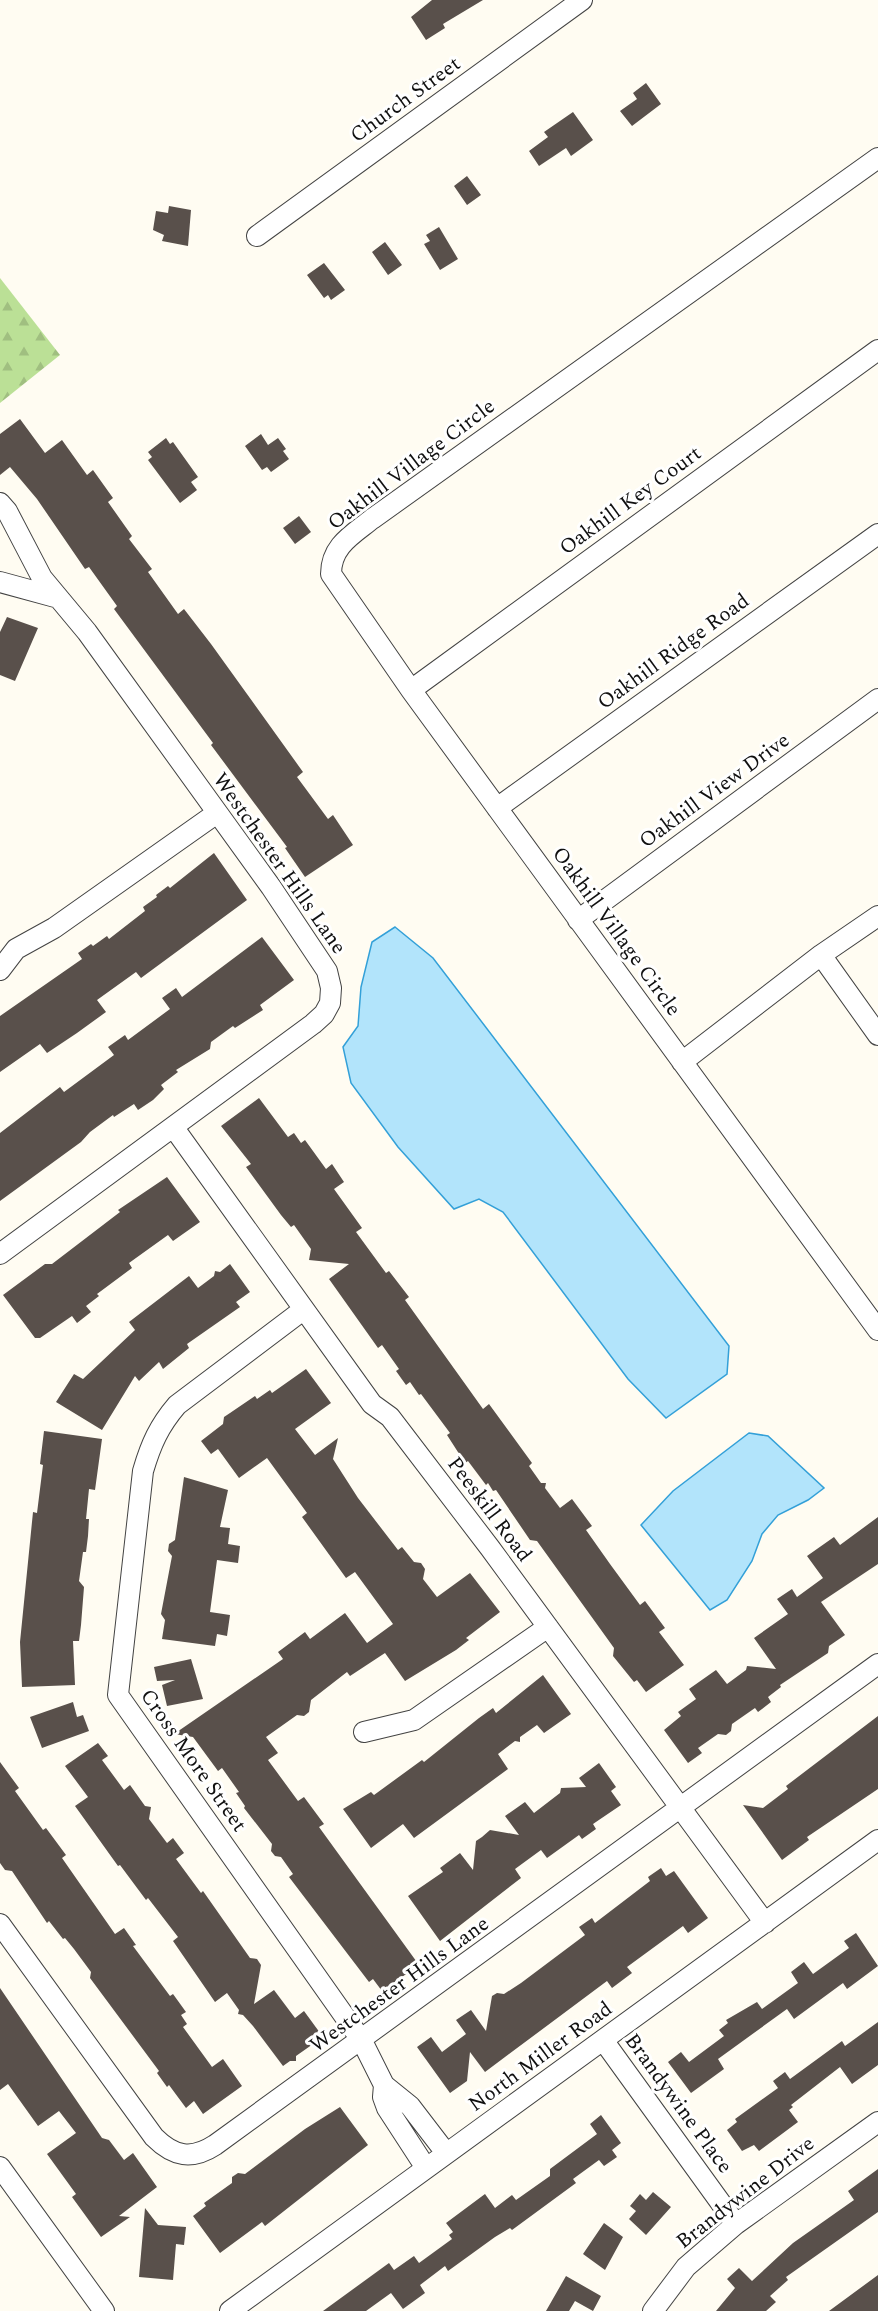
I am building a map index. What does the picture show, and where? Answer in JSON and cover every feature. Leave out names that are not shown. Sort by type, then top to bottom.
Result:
[{"type":"street","name":"Church Street","points":[[257,236],[582,0]]},
{"type":"street","name":"Oakhill Village Circle","points":[[878,158],[372,519],[337,548],[331,563],[331,574],[411,690],[878,1330]]},
{"type":"street","name":"Oakhill Key Court","points":[[411,690],[878,350]]},
{"type":"street","name":"Westchester Hills Lane","points":[[0,503],[7,511],[29,558],[55,597],[87,632],[217,813],[327,971],[331,988],[330,1003],[324,1014],[314,1024],[0,1254]]},
{"type":"street","name":"Oakhill Ridge Road","points":[[497,808],[878,534]]},
{"type":"street","points":[[0,582],[55,597]]},
{"type":"street","name":"Oakhill View Drive","points":[[578,920],[878,699]]},
{"type":"street","points":[[0,970],[8,948],[54,928],[217,813]]},
{"type":"street","points":[[682,1062],[821,956],[878,916]]},
{"type":"street","points":[[821,956],[878,1035]]},
{"type":"street","name":"Peeskill Road","points":[[174,1128],[372,1404],[390,1417],[548,1627],[765,1923]]},
{"type":"street","name":"Cross More Street","points":[[303,1310],[177,1405],[161,1423],[151,1444],[143,1471],[118,1695],[362,2041],[384,2085],[410,2106],[446,2153]]},
{"type":"street","points":[[364,1732],[414,1720],[548,1627]]},
{"type":"street","name":"Westchester Hills Lane","points":[[0,1924],[154,2138],[163,2146],[183,2156],[194,2156],[215,2145],[362,2041],[878,1664]]},
{"type":"street","name":"North Miller Road","points":[[230,2311],[878,1840]]},
{"type":"street","name":"Brandywine Place","points":[[603,2040],[736,2224]]},
{"type":"street","name":"Cross More Street","points":[[384,2085],[383,2097],[387,2108],[426,2168]]},
{"type":"street","name":"Brandywine Drive","points":[[653,2311],[686,2267],[736,2224],[878,2122]]},
{"type":"street","points":[[0,2167],[104,2311]]},
{"type":"green space","points":[[0,278],[60,355],[0,403]]},
{"type":"water","points":[[395,927],[433,958],[729,1346],[727,1374],[666,1418],[628,1379],[503,1212],[479,1199],[454,1209],[398,1147],[351,1083],[343,1047],[358,1026],[361,987],[372,942]]},
{"type":"water","points":[[749,1433],[768,1436],[824,1488],[808,1500],[778,1515],[762,1534],[752,1561],[727,1600],[710,1610],[641,1525],[673,1491]]},
{"type":"building","points":[[432,0],[483,0],[443,24],[445,28],[426,40],[411,17]]},
{"type":"building","points":[[646,83],[661,104],[632,126],[620,111],[637,99],[633,93]]},
{"type":"building","points":[[573,112],[593,140],[571,156],[566,148],[539,166],[529,151],[548,137],[544,132]]},
{"type":"building","points":[[467,176],[481,195],[467,205],[454,186]]},
{"type":"building","points":[[169,206],[191,210],[188,246],[162,241],[164,235],[153,230],[156,211],[168,213]]},
{"type":"building","points":[[439,227],[458,259],[440,270],[424,244],[430,241],[426,235]]},
{"type":"building","points":[[385,242],[402,265],[388,275],[372,252]]},
{"type":"building","points":[[324,263],[345,290],[331,300],[328,295],[324,298],[307,275]]},
{"type":"building","points":[[20,419],[45,453],[62,440],[87,475],[93,470],[113,498],[108,502],[132,536],[129,539],[152,569],[148,572],[178,614],[184,609],[211,644],[303,772],[297,777],[328,819],[333,815],[353,845],[305,877],[285,848],[287,847],[211,745],[213,743],[114,609],[117,606],[89,567],[85,569],[37,499],[10,467],[0,475],[0,434]]},
{"type":"building","points":[[261,434],[268,445],[278,438],[286,449],[283,451],[289,459],[271,472],[267,467],[262,470],[245,446]]},
{"type":"building","points":[[166,438],[170,444],[173,442],[198,477],[191,482],[197,490],[180,503],[148,460],[152,457],[148,452]]},
{"type":"building","points":[[299,516],[311,532],[295,544],[283,528]]},
{"type":"building","points":[[7,617],[38,628],[15,681],[0,675],[0,632]]},
{"type":"building","points":[[214,853],[247,900],[141,978],[136,972],[97,1000],[106,1012],[77,1033],[47,1053],[40,1044],[0,1072],[0,1016],[82,959],[78,953],[107,936],[109,939],[145,911],[143,907],[157,897],[156,895],[168,886],[170,888]]},
{"type":"building","points":[[262,937],[294,980],[260,1005],[263,1010],[235,1028],[233,1026],[211,1042],[210,1049],[176,1070],[178,1072],[161,1085],[164,1089],[153,1100],[138,1110],[134,1104],[114,1117],[113,1115],[90,1132],[81,1142],[0,1201],[0,1133],[60,1087],[64,1092],[114,1055],[108,1047],[125,1035],[128,1040],[170,1009],[162,998],[176,988],[182,997]]},
{"type":"building","points":[[259,1098],[288,1137],[294,1133],[301,1143],[305,1140],[326,1169],[332,1164],[344,1182],[334,1189],[362,1228],[356,1232],[386,1273],[389,1271],[409,1297],[405,1300],[483,1409],[489,1404],[532,1463],[529,1466],[541,1483],[546,1483],[545,1488],[560,1508],[572,1499],[592,1526],[586,1530],[610,1564],[640,1605],[645,1601],[665,1628],[659,1632],[684,1665],[646,1692],[637,1680],[634,1682],[613,1656],[614,1648],[537,1541],[530,1540],[496,1490],[493,1491],[488,1483],[486,1485],[468,1461],[465,1463],[447,1435],[450,1433],[410,1382],[406,1385],[396,1371],[399,1369],[382,1345],[378,1348],[329,1279],[349,1264],[309,1260],[311,1249],[294,1225],[291,1227],[281,1215],[246,1167],[251,1164],[221,1126]]},
{"type":"building","points":[[167,1177],[200,1222],[173,1241],[168,1235],[129,1263],[132,1268],[97,1294],[99,1296],[86,1306],[91,1312],[77,1323],[72,1316],[40,1338],[35,1338],[3,1295],[45,1264],[52,1264],[120,1212],[118,1210]]},
{"type":"building","points":[[230,1264],[250,1292],[236,1302],[240,1307],[187,1344],[189,1348],[163,1369],[159,1362],[139,1381],[135,1376],[102,1430],[56,1402],[74,1374],[83,1379],[135,1330],[129,1322],[189,1276],[198,1288],[214,1276],[215,1271],[220,1272]]},
{"type":"building","points":[[306,1369],[331,1403],[295,1429],[315,1455],[338,1438],[333,1459],[358,1498],[398,1550],[402,1547],[414,1562],[421,1563],[425,1569],[423,1579],[437,1597],[470,1573],[500,1612],[466,1638],[469,1640],[456,1650],[405,1681],[385,1653],[350,1676],[347,1672],[311,1700],[309,1712],[304,1716],[297,1715],[266,1737],[278,1753],[268,1760],[298,1801],[304,1797],[324,1824],[319,1827],[419,1965],[382,1991],[373,1979],[369,1982],[289,1877],[293,1874],[281,1857],[275,1856],[271,1851],[272,1844],[244,1808],[245,1806],[236,1793],[239,1792],[222,1768],[218,1771],[193,1737],[174,1734],[283,1659],[278,1652],[305,1632],[310,1639],[345,1613],[367,1643],[393,1624],[355,1572],[346,1578],[302,1517],[307,1513],[267,1458],[239,1478],[218,1449],[211,1454],[201,1441],[223,1424],[224,1417],[255,1396],[257,1399],[270,1390],[272,1393]]},
{"type":"building","points":[[44,1431],[102,1439],[95,1490],[89,1489],[86,1519],[89,1519],[88,1536],[79,1581],[84,1587],[81,1625],[79,1641],[73,1641],[75,1685],[22,1687],[20,1642],[33,1512],[37,1513],[43,1465],[40,1464]]},
{"type":"building","points":[[184,1477],[228,1490],[220,1527],[230,1528],[228,1544],[240,1546],[238,1563],[217,1560],[210,1612],[230,1615],[227,1636],[217,1634],[215,1646],[162,1639],[165,1620],[161,1614],[172,1556],[168,1551],[169,1544],[175,1540]]},
{"type":"building","points":[[878,1517],[878,1564],[821,1602],[845,1635],[829,1646],[828,1653],[780,1685],[781,1687],[768,1697],[771,1702],[758,1712],[755,1708],[732,1724],[731,1731],[726,1735],[718,1734],[698,1748],[702,1753],[688,1763],[664,1730],[681,1716],[678,1712],[696,1699],[689,1689],[716,1670],[727,1684],[746,1670],[747,1666],[776,1669],[754,1638],[788,1614],[777,1599],[792,1589],[797,1597],[823,1578],[807,1556],[834,1537],[840,1545]]},
{"type":"building","points":[[191,1659],[203,1699],[167,1706],[162,1685],[175,1680],[157,1681],[154,1667]]},
{"type":"building","points":[[543,1675],[571,1714],[544,1733],[537,1725],[520,1737],[520,1742],[515,1741],[498,1754],[508,1769],[414,1838],[403,1824],[371,1848],[343,1809],[371,1792],[374,1795],[422,1760],[424,1762],[479,1718],[493,1708],[496,1713]]},
{"type":"building","points":[[73,1702],[77,1717],[83,1715],[89,1731],[42,1748],[30,1717]]},
{"type":"building","points":[[878,1716],[878,1789],[807,1837],[809,1840],[782,1860],[743,1805],[763,1808],[788,1789],[786,1786]]},
{"type":"building","points":[[98,1743],[108,1756],[102,1760],[124,1790],[130,1785],[145,1806],[151,1807],[149,1819],[167,1843],[173,1838],[184,1853],[176,1859],[201,1893],[203,1891],[250,1958],[257,1959],[261,1965],[254,2004],[274,1990],[295,2018],[304,2011],[323,2037],[296,2056],[296,2061],[290,2061],[283,2066],[253,2026],[243,2015],[238,2014],[239,2010],[227,1993],[215,2002],[173,1941],[178,1937],[148,1898],[146,1900],[120,1865],[118,1866],[75,1806],[88,1797],[65,1766]]},
{"type":"building","points":[[0,1762],[19,1788],[15,1791],[43,1830],[46,1828],[66,1855],[62,1858],[115,1934],[124,1928],[136,1945],[133,1946],[170,1996],[173,1994],[186,2012],[181,2015],[187,2024],[183,2027],[212,2067],[223,2059],[242,2086],[203,2114],[194,2101],[186,2108],[169,2085],[167,2087],[157,2073],[159,2071],[90,1978],[91,1972],[74,1949],[49,1921],[47,1923],[12,1871],[5,1870],[0,1863]]},
{"type":"building","points":[[599,1763],[616,1787],[611,1791],[621,1805],[593,1824],[596,1829],[582,1839],[579,1835],[547,1858],[541,1850],[515,1869],[521,1878],[440,1941],[408,1896],[443,1872],[440,1868],[460,1853],[473,1870],[476,1841],[490,1830],[519,1835],[505,1816],[525,1802],[534,1813],[560,1793],[561,1788],[586,1787],[579,1778]]},
{"type":"building","points":[[661,1868],[666,1876],[674,1871],[708,1918],[688,1933],[683,1926],[627,1967],[632,1973],[612,1988],[607,1981],[485,2072],[470,2052],[467,2081],[450,2093],[417,2047],[431,2037],[442,2052],[466,2034],[456,2020],[471,2010],[486,2031],[492,1996],[497,1993],[504,1994],[521,1983],[585,1935],[579,1927],[592,1918],[595,1923],[650,1881],[648,1877]]},
{"type":"building","points":[[856,1933],[878,1966],[847,1989],[843,1983],[794,2019],[787,2009],[718,2059],[724,2069],[691,2093],[668,2062],[681,2052],[689,2062],[724,2036],[719,2030],[728,2023],[726,2020],[757,2002],[762,2009],[798,1983],[791,1972],[804,1962],[813,1974],[849,1948],[844,1941]]},
{"type":"building","points":[[0,1988],[102,2138],[109,2140],[124,2160],[133,2153],[157,2187],[119,2216],[130,2217],[101,2237],[72,2197],[76,2194],[47,2154],[76,2133],[59,2111],[38,2126],[8,2084],[0,2090]]},
{"type":"building","points":[[878,2022],[878,2065],[852,2084],[840,2067],[791,2105],[793,2107],[789,2110],[798,2122],[759,2151],[754,2145],[742,2151],[727,2130],[737,2122],[735,2119],[778,2088],[773,2081],[785,2072],[790,2079],[842,2041],[845,2046]]},
{"type":"building","points":[[340,2107],[368,2145],[265,2226],[262,2222],[220,2253],[193,2216],[206,2206],[204,2203],[232,2183],[232,2177],[238,2173],[245,2174],[305,2129]]},
{"type":"building","points":[[601,2115],[621,2143],[612,2150],[617,2157],[604,2166],[599,2160],[573,2179],[576,2183],[512,2230],[510,2228],[495,2237],[448,2271],[445,2266],[420,2285],[425,2293],[403,2309],[391,2293],[366,2311],[323,2311],[389,2263],[394,2270],[414,2256],[419,2263],[452,2239],[449,2235],[453,2232],[446,2223],[485,2194],[495,2208],[512,2195],[516,2200],[550,2176],[550,2169],[597,2134],[590,2124]]},
{"type":"building","points":[[878,2169],[878,2212],[786,2277],[788,2280],[770,2296],[776,2302],[766,2311],[716,2311],[735,2288],[727,2279],[739,2268],[752,2281],[793,2243],[854,2200],[848,2191]]},
{"type":"building","points":[[653,2192],[671,2207],[646,2235],[629,2219],[636,2211],[630,2206],[640,2194],[646,2200]]},
{"type":"building","points":[[145,2208],[158,2225],[186,2227],[184,2245],[176,2244],[173,2280],[139,2277]]},
{"type":"building","points":[[604,2223],[623,2237],[605,2270],[583,2254]]},
{"type":"building","points":[[878,2275],[878,2311],[829,2311]]},
{"type":"building","points":[[566,2276],[601,2296],[593,2311],[575,2301],[569,2311],[546,2311]]}]
